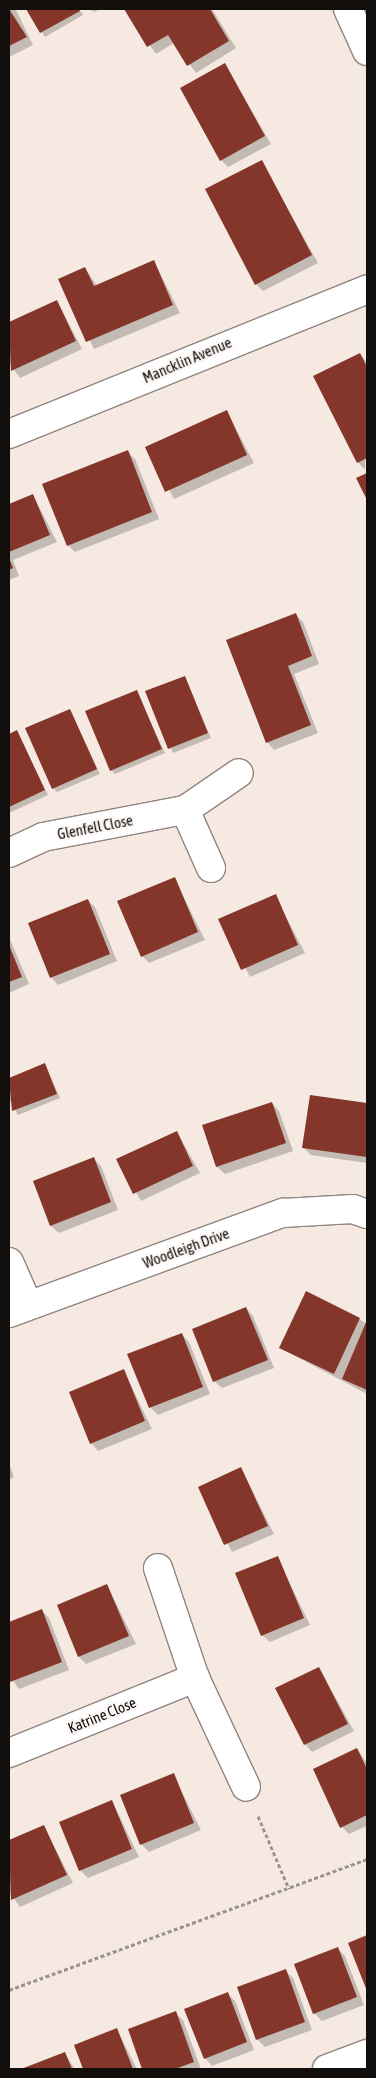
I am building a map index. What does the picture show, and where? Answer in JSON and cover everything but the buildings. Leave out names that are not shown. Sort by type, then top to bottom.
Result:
[{"type":"street","points":[[348,9],[367,51]]},
{"type":"street","name":"Mancklin Avenue","points":[[9,434],[367,289]]},
{"type":"street","name":"Glenfell Close","points":[[9,853],[44,836],[185,810],[239,773]]},
{"type":"street","points":[[185,810],[211,868]]},
{"type":"street","name":"Woodleigh Drive","points":[[18,1309],[283,1213],[353,1209],[367,1214]]},
{"type":"street","points":[[9,1262],[18,1309]]},
{"type":"street","points":[[158,1568],[195,1678],[246,1787]]},
{"type":"street","name":"Katrine Close","points":[[9,1753],[195,1678]]},
{"type":"street","points":[[327,2069],[367,2054]]},
{"type":"path","points":[[246,1787],[290,1889]]},
{"type":"path","points":[[9,1990],[290,1889],[367,1858]]}]
